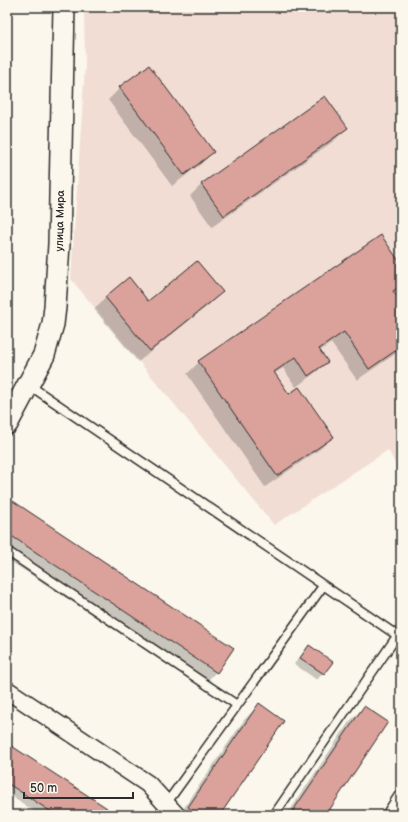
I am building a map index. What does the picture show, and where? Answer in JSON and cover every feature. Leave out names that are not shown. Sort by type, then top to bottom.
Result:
[{"type":"street","name":"улица Мира","points":[[7,424],[29,385],[46,350],[55,307],[59,244],[64,7]]},
{"type":"street","points":[[7,690],[148,784],[171,809]]},
{"type":"lane","points":[[29,385],[399,637],[274,815]]},
{"type":"lane","points":[[7,551],[237,705]]},
{"type":"lane","points":[[171,809],[237,705],[323,586]]},
{"type":"lane","points":[[386,815],[401,792]]},
{"type":"shaded area","points":[[84,7],[401,7],[401,475],[388,450],[274,525],[71,279],[85,67]]},
{"type":"building","points":[[149,65],[214,152],[184,175],[119,87]]},
{"type":"building","points":[[325,96],[348,128],[224,216],[201,184]]},
{"type":"building","points":[[381,235],[401,264],[401,286],[393,291],[401,302],[401,347],[369,369],[344,332],[319,349],[328,362],[308,376],[296,357],[274,372],[289,394],[299,387],[334,437],[277,476],[198,361]]},
{"type":"building","points":[[197,261],[223,292],[150,351],[105,297],[129,277],[148,301]]},
{"type":"building","points":[[13,501],[234,648],[217,673],[7,533],[7,510]]},
{"type":"building","points":[[309,645],[333,662],[324,674],[300,658]]},
{"type":"building","points":[[259,703],[284,721],[220,815],[199,815],[188,807]]},
{"type":"building","points":[[364,706],[388,722],[326,815],[296,815],[292,812]]},
{"type":"building","points":[[7,743],[107,808],[102,815],[56,815],[7,783]]}]
